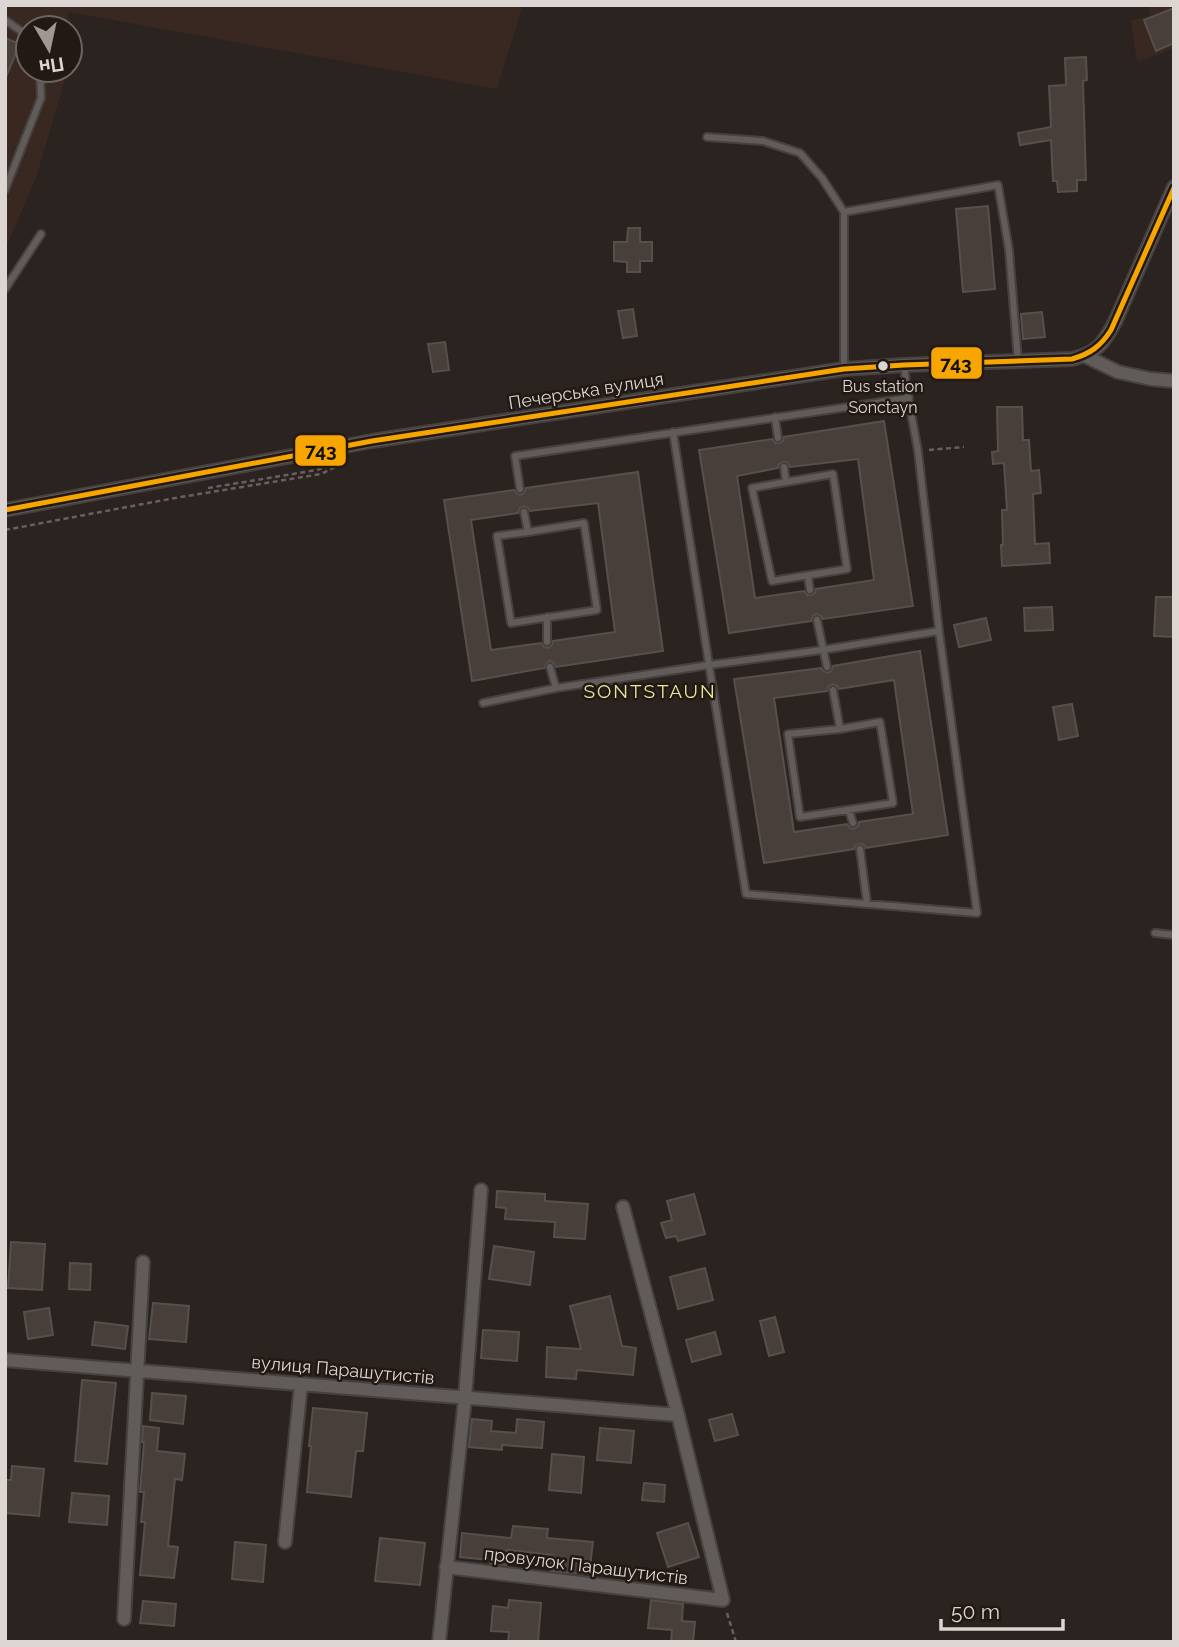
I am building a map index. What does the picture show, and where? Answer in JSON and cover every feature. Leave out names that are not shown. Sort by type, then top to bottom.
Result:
[{"type":"street","points":[[1085,356],[1097,349],[1115,322],[1174,187]]},
{"type":"street","points":[[1085,356],[1118,372],[1174,381]]},
{"type":"street","name":"Печерська вулиця","points":[[5,510],[372,441],[844,369],[1072,359],[1085,356]]},
{"type":"street","points":[[439,1642],[465,1398],[481,1191]]},
{"type":"street","points":[[623,1207],[723,1600]]},
{"type":"street","points":[[124,1619],[143,1262]]},
{"type":"street","name":"вулиця Парашутистів","points":[[5,1360],[678,1415]]},
{"type":"street","points":[[285,1542],[302,1384]]},
{"type":"street","name":"провулок Парашутистів","points":[[446,1567],[723,1600]]},
{"type":"lane","points":[[5,190],[41,98],[40,84]]},
{"type":"lane","points":[[707,137],[763,141],[800,153],[822,178],[844,212],[844,369]]},
{"type":"lane","points":[[844,212],[998,185],[1009,250],[1017,361]]},
{"type":"lane","points":[[5,289],[41,234]]},
{"type":"lane","points":[[673,432],[746,894],[977,913],[918,451],[904,365]]},
{"type":"lane","points":[[520,489],[514,456],[909,398]]},
{"type":"lane","points":[[775,417],[778,438]]},
{"type":"lane","points":[[784,467],[786,482]]},
{"type":"lane","points":[[833,474],[847,569],[772,581],[752,488],[786,482],[833,474]]},
{"type":"lane","points":[[524,512],[528,531]]},
{"type":"lane","points":[[584,523],[597,610],[511,623],[497,536],[528,531],[584,523]]},
{"type":"lane","points":[[808,576],[810,590]]},
{"type":"lane","points":[[547,617],[547,642]]},
{"type":"lane","points":[[817,620],[827,667]]},
{"type":"lane","points":[[483,703],[555,688],[939,631]]},
{"type":"lane","points":[[550,667],[555,688]]},
{"type":"lane","points":[[833,690],[840,729]]},
{"type":"lane","points":[[880,722],[893,803],[800,817],[788,734],[840,729],[880,722]]},
{"type":"lane","points":[[849,811],[853,823]]},
{"type":"lane","points":[[860,849],[867,903]]},
{"type":"lane","points":[[1155,933],[1174,935]]},
{"type":"path","points":[[918,451],[964,447]]},
{"type":"path","points":[[5,528],[175,493],[317,470],[350,458]]},
{"type":"path","points":[[723,1600],[736,1642]]},
{"type":"shaded area","points":[[5,5],[523,5],[497,89],[84,14],[14,14],[14,84],[64,84],[36,178],[5,250]]},
{"type":"shaded area","points":[[1147,5],[1174,5],[1174,49],[1137,62],[1131,21],[1151,15]]},
{"type":"building","points":[[1174,8],[1174,43],[1156,51],[1144,20]]},
{"type":"building","points":[[5,38],[14,42],[14,58],[5,79]]},
{"type":"building","points":[[1086,57],[1087,80],[1083,81],[1086,180],[1077,180],[1077,191],[1058,192],[1057,181],[1053,181],[1051,140],[1020,145],[1018,133],[1051,127],[1049,86],[1066,85],[1065,58]]},
{"type":"building","points":[[988,206],[995,289],[963,292],[956,209]]},
{"type":"building","points":[[628,228],[640,228],[640,242],[652,242],[652,261],[640,261],[640,272],[627,272],[627,262],[614,261],[614,242],[627,242]]},
{"type":"building","points":[[633,309],[637,336],[623,338],[618,311]]},
{"type":"building","points":[[1042,312],[1045,337],[1023,339],[1021,314]]},
{"type":"building","points":[[445,342],[449,370],[433,372],[428,344]]},
{"type":"building","points":[[997,407],[1022,407],[1023,440],[1029,440],[1031,471],[1039,470],[1041,493],[1033,494],[1035,544],[1049,543],[1050,563],[1002,566],[1002,510],[1007,510],[1004,463],[993,464],[992,452],[998,451]]},
{"type":"building","points":[[884,421],[913,606],[823,619],[816,614],[811,621],[729,633],[699,450],[772,439],[779,443],[784,437]],"holes":[[[858,459],[874,580],[816,589],[811,595],[804,591],[755,598],[737,476],[778,468],[783,462],[787,462],[790,467]]]},
{"type":"building","points":[[638,472],[663,651],[556,667],[549,661],[545,668],[472,681],[444,500],[514,490],[520,495],[526,488]],"holes":[[[598,503],[615,632],[553,641],[548,648],[541,643],[491,650],[471,520],[518,513],[524,506],[530,511]]]},
{"type":"building","points":[[1156,597],[1174,597],[1174,637],[1154,636]]},
{"type":"building","points":[[1052,607],[1053,630],[1025,631],[1024,608]]},
{"type":"building","points":[[986,618],[991,640],[959,647],[954,625]]},
{"type":"building","points":[[920,651],[948,835],[866,848],[859,844],[854,849],[764,863],[734,679],[821,668],[828,673],[833,666]],"holes":[[[894,680],[913,814],[859,822],[854,829],[847,824],[794,832],[774,698],[827,691],[833,684],[839,689]]]},
{"type":"building","points":[[1072,704],[1078,736],[1059,740],[1053,707]]},
{"type":"building","points":[[497,1191],[545,1194],[545,1201],[588,1204],[585,1239],[554,1237],[555,1222],[505,1219],[506,1208],[496,1207]]},
{"type":"building","points":[[694,1194],[705,1234],[678,1241],[676,1236],[666,1238],[661,1223],[672,1220],[667,1201]]},
{"type":"building","points":[[11,1242],[45,1244],[42,1290],[8,1288]]},
{"type":"building","points":[[494,1246],[534,1252],[530,1285],[489,1279]]},
{"type":"building","points":[[70,1263],[91,1264],[90,1290],[69,1289]]},
{"type":"building","points":[[705,1268],[713,1300],[678,1309],[670,1277]]},
{"type":"building","points":[[610,1296],[622,1346],[636,1348],[633,1375],[577,1370],[576,1379],[546,1377],[547,1347],[581,1349],[570,1306]]},
{"type":"building","points":[[153,1303],[189,1306],[186,1342],[149,1339]]},
{"type":"building","points":[[49,1308],[53,1335],[28,1339],[24,1312]]},
{"type":"building","points":[[775,1317],[784,1352],[769,1356],[760,1321]]},
{"type":"building","points":[[95,1322],[128,1326],[125,1349],[92,1345]]},
{"type":"building","points":[[483,1330],[519,1332],[517,1361],[481,1358]]},
{"type":"building","points":[[715,1332],[721,1354],[692,1362],[686,1340]]},
{"type":"building","points":[[82,1380],[116,1383],[107,1464],[75,1461]]},
{"type":"building","points":[[152,1393],[186,1396],[183,1424],[150,1420]]},
{"type":"building","points":[[313,1408],[367,1413],[363,1451],[356,1451],[351,1497],[307,1492]]},
{"type":"building","points":[[732,1414],[738,1435],[715,1441],[709,1420]]},
{"type":"building","points":[[472,1419],[492,1421],[491,1431],[516,1433],[517,1419],[544,1422],[542,1448],[502,1445],[502,1450],[469,1447]]},
{"type":"building","points":[[143,1426],[159,1428],[157,1451],[185,1454],[182,1480],[175,1479],[168,1546],[178,1547],[174,1578],[140,1575],[145,1522],[141,1522],[144,1492],[140,1492]]},
{"type":"building","points":[[600,1428],[634,1431],[631,1463],[597,1460]]},
{"type":"building","points":[[552,1454],[584,1457],[581,1493],[549,1490]]},
{"type":"building","points":[[12,1466],[44,1469],[39,1516],[5,1513],[5,1480],[11,1480]]},
{"type":"building","points":[[644,1483],[665,1485],[664,1502],[642,1500]]},
{"type":"building","points":[[72,1493],[109,1496],[107,1525],[69,1522]]},
{"type":"building","points":[[688,1523],[699,1557],[668,1567],[657,1533]]},
{"type":"building","points":[[513,1526],[548,1529],[547,1538],[593,1542],[589,1574],[550,1571],[552,1555],[507,1550],[506,1565],[490,1563],[490,1560],[460,1557],[462,1533],[511,1538]]},
{"type":"building","points":[[380,1538],[425,1543],[420,1585],[375,1581]]},
{"type":"building","points":[[235,1542],[266,1545],[263,1582],[232,1579]]},
{"type":"building","points":[[509,1600],[541,1603],[538,1642],[508,1642],[509,1632],[491,1631],[493,1606],[508,1608]]},
{"type":"building","points":[[651,1600],[683,1604],[682,1621],[695,1622],[693,1642],[671,1642],[672,1630],[648,1628]]},
{"type":"building","points":[[143,1601],[176,1604],[174,1626],[140,1623]]},
{"type":"transit line","name":"743","points":[[5,510],[372,441],[844,369],[1072,359],[1094,349],[1111,330],[1174,188]]},
{"type":"place","name":"Bus station Sonctayn","points":[[883,366]]},
{"type":"district","name":"SONTSTAUN","points":[[650,691]]}]
